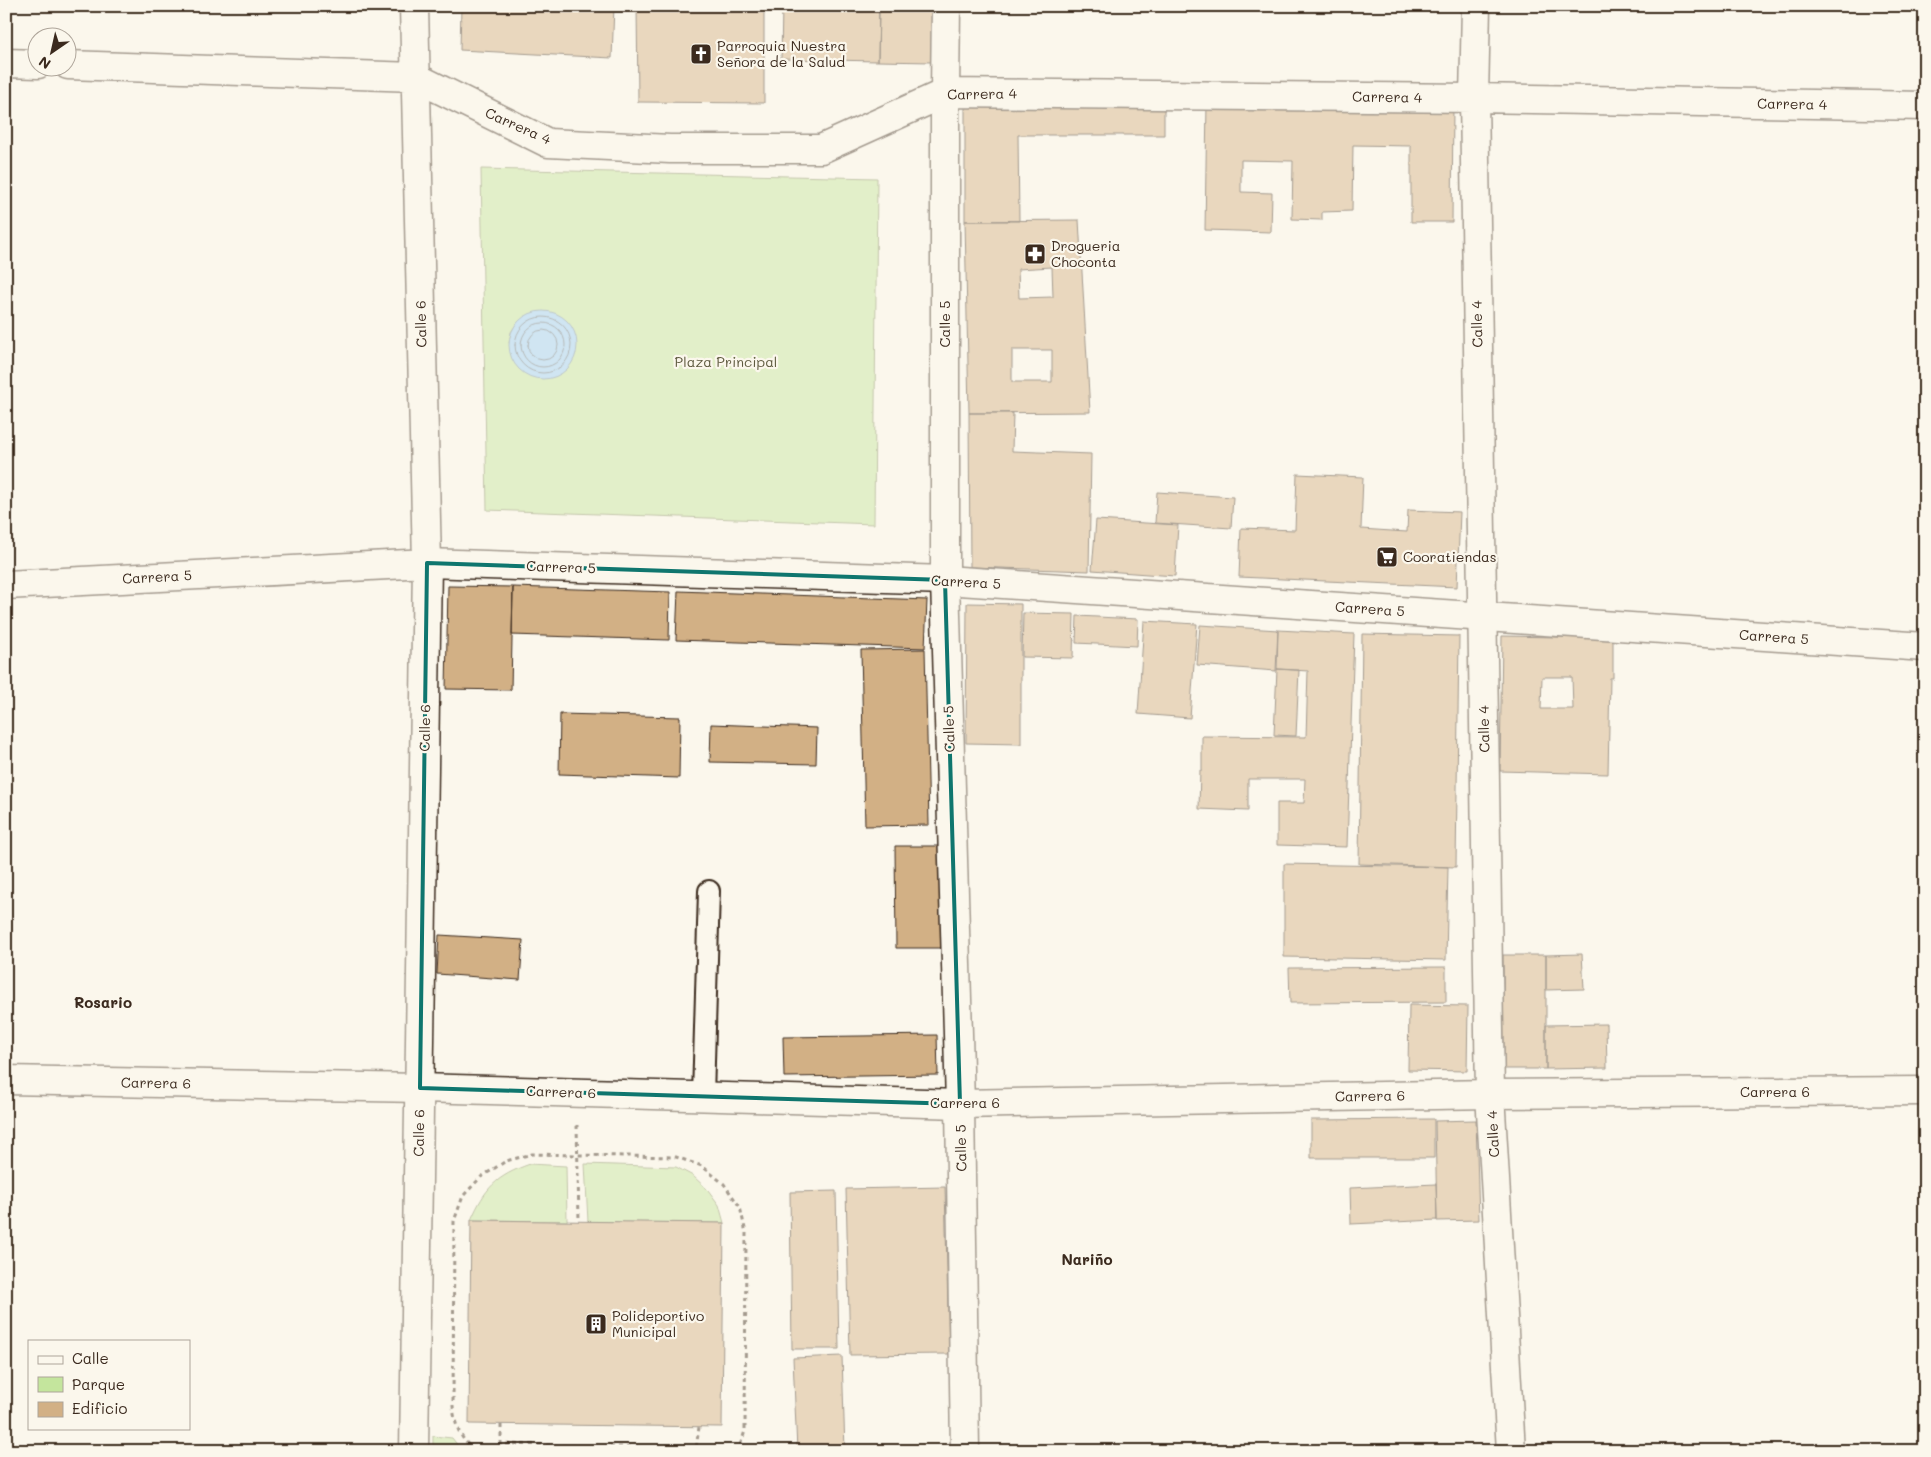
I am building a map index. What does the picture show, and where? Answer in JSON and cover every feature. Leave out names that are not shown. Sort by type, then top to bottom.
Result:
[{"type":"street","name":"Calle 6","points":[[414,6],[427,563],[414,1451]]},
{"type":"street","name":"Calle 5","points":[[946,6],[945,580],[960,1104],[965,1451]]},
{"type":"street","name":"Calle 4","points":[[1476,6],[1474,98],[1490,1094],[1511,1451]]},
{"type":"street","points":[[6,63],[28,64]]},
{"type":"street","name":"Carrera 4","points":[[78,65],[415,77],[548,143],[670,149],[821,149],[945,93],[1474,98],[1925,106]]},
{"type":"street","name":"Carrera 5","points":[[6,585],[427,563],[945,580],[1925,647]]},
{"type":"street","name":"Carrera 6","points":[[6,1080],[420,1088],[960,1104],[1490,1094],[1925,1091]]},
{"type":"lane","points":[[703,1096],[709,891]]},
{"type":"path","points":[[577,1120],[578,1221]]},
{"type":"path","points":[[474,1451],[462,1439],[455,1422],[453,1406],[454,1221],[463,1196],[481,1177],[506,1161],[532,1154],[676,1158],[702,1166],[724,1184],[740,1207],[746,1233],[745,1431],[738,1451]]},
{"type":"path","points":[[501,1425],[501,1444],[696,1449],[699,1427]]},
{"type":"highlighted area","points":[[427,563],[945,580],[960,1104],[420,1088]]},
{"type":"green space","name":"Plaza Principal","points":[[481,169],[877,178],[874,524],[487,510]],"holes":[[[517,323],[576,353],[569,366],[559,374],[547,377],[533,376],[509,343],[511,332]]]},
{"type":"green space","points":[[530,1164],[566,1166],[567,1221],[471,1220],[481,1199],[493,1184],[508,1173]]},
{"type":"green space","points":[[585,1164],[676,1167],[693,1176],[708,1190],[719,1205],[724,1223],[588,1222]]},
{"type":"green space","points":[[433,1436],[452,1438],[462,1451],[433,1451]]},
{"type":"water","points":[[543,311],[556,314],[567,321],[574,332],[577,345],[574,358],[567,369],[556,376],[543,379],[530,376],[519,369],[512,358],[509,345],[512,332],[519,321],[530,314]]},
{"type":"building","points":[[461,6],[614,6],[612,58],[460,50]]},
{"type":"building","name":"Parroquia Nuestra Señora de la Salud","points":[[637,6],[764,6],[764,103],[638,102]]},
{"type":"building","points":[[782,6],[879,6],[878,61],[781,59]]},
{"type":"building","points":[[879,6],[932,6],[931,62],[878,61]]},
{"type":"building","points":[[965,101],[1164,102],[1164,135],[1018,135],[1019,221],[965,221]]},
{"type":"building","points":[[1207,102],[1453,106],[1452,222],[1411,222],[1411,146],[1353,145],[1352,211],[1322,212],[1322,220],[1292,219],[1293,161],[1241,160],[1241,192],[1272,193],[1271,232],[1205,230]]},
{"type":"building","points":[[1079,220],[1090,412],[969,413],[965,221]],"holes":[[[1052,267],[1053,297],[1019,298],[1018,269]],[[1012,350],[1052,350],[1052,382],[1012,382]]]},
{"type":"building","points":[[969,413],[1013,413],[1012,451],[1091,454],[1089,571],[970,567]]},
{"type":"building","points":[[1297,474],[1363,477],[1361,529],[1407,532],[1408,510],[1460,512],[1457,587],[1239,577],[1241,528],[1295,530]]},
{"type":"building","points":[[1157,492],[1233,497],[1231,528],[1155,523]]},
{"type":"building","points":[[1096,520],[1178,525],[1175,576],[1092,570]]},
{"type":"building","points":[[448,586],[513,587],[511,690],[446,689]]},
{"type":"building","points":[[513,587],[670,592],[669,640],[512,635]]},
{"type":"building","points":[[678,591],[927,600],[925,648],[676,640]]},
{"type":"building","points":[[967,603],[1021,604],[1021,744],[966,743]]},
{"type":"building","points":[[1023,613],[1074,614],[1073,658],[1022,657]]},
{"type":"building","points":[[1077,616],[1138,619],[1137,646],[1076,643]]},
{"type":"building","points":[[1144,621],[1197,624],[1190,718],[1138,714]]},
{"type":"building","points":[[1200,625],[1278,630],[1276,671],[1197,665]]},
{"type":"building","points":[[1278,630],[1354,634],[1347,847],[1277,845],[1277,803],[1304,803],[1305,779],[1248,779],[1248,811],[1199,809],[1202,736],[1306,737],[1308,671],[1277,669]]},
{"type":"building","points":[[1362,634],[1459,636],[1456,867],[1359,864]]},
{"type":"building","points":[[1502,636],[1613,638],[1613,678],[1610,678],[1608,774],[1500,771]],"holes":[[[1542,677],[1572,677],[1573,709],[1541,709]]]},
{"type":"building","points":[[925,649],[929,825],[865,826],[861,650]]},
{"type":"building","points":[[1277,669],[1299,670],[1296,736],[1274,735]]},
{"type":"building","points":[[560,714],[680,717],[679,778],[559,774]]},
{"type":"building","points":[[711,724],[817,728],[816,764],[710,762]]},
{"type":"building","points":[[895,846],[940,846],[941,948],[896,948]]},
{"type":"building","points":[[1284,864],[1448,867],[1446,960],[1284,957]]},
{"type":"building","points":[[439,935],[523,940],[520,980],[437,974]]},
{"type":"building","points":[[1582,954],[1584,989],[1546,990],[1546,955]]},
{"type":"building","points":[[1503,955],[1546,955],[1546,1069],[1504,1069]]},
{"type":"building","points":[[1446,967],[1446,1002],[1290,1003],[1289,968]]},
{"type":"building","points":[[1409,1005],[1468,1006],[1467,1071],[1408,1070]]},
{"type":"building","points":[[1606,1024],[1607,1068],[1546,1069],[1546,1025]]},
{"type":"building","points":[[937,1035],[938,1075],[784,1077],[783,1037]]},
{"type":"building","points":[[1434,1119],[1434,1158],[1311,1158],[1311,1120]]},
{"type":"building","points":[[1476,1120],[1479,1220],[1437,1221],[1435,1121]]},
{"type":"building","points":[[1436,1184],[1437,1220],[1351,1224],[1350,1188]]},
{"type":"building","points":[[945,1187],[949,1354],[850,1355],[846,1189]]},
{"type":"building","points":[[836,1191],[839,1349],[792,1349],[790,1192]]},
{"type":"building","name":"Polideportivo Municipal","points":[[471,1220],[724,1223],[722,1427],[469,1424]]},
{"type":"building","points":[[842,1356],[845,1451],[797,1451],[793,1358]]},
{"type":"place","name":"Parroquia Nuestra Señora de la Salud","points":[[701,54]]},
{"type":"place","name":"Drogueria Choconta","points":[[1035,254]]},
{"type":"place","name":"Cooratiendas","points":[[1387,557]]},
{"type":"place","name":"Polideportivo Municipal","points":[[596,1324]]},
{"type":"district","name":"Rosario","points":[[103,1003]]},
{"type":"district","name":"Nariño","points":[[1087,1260]]}]
